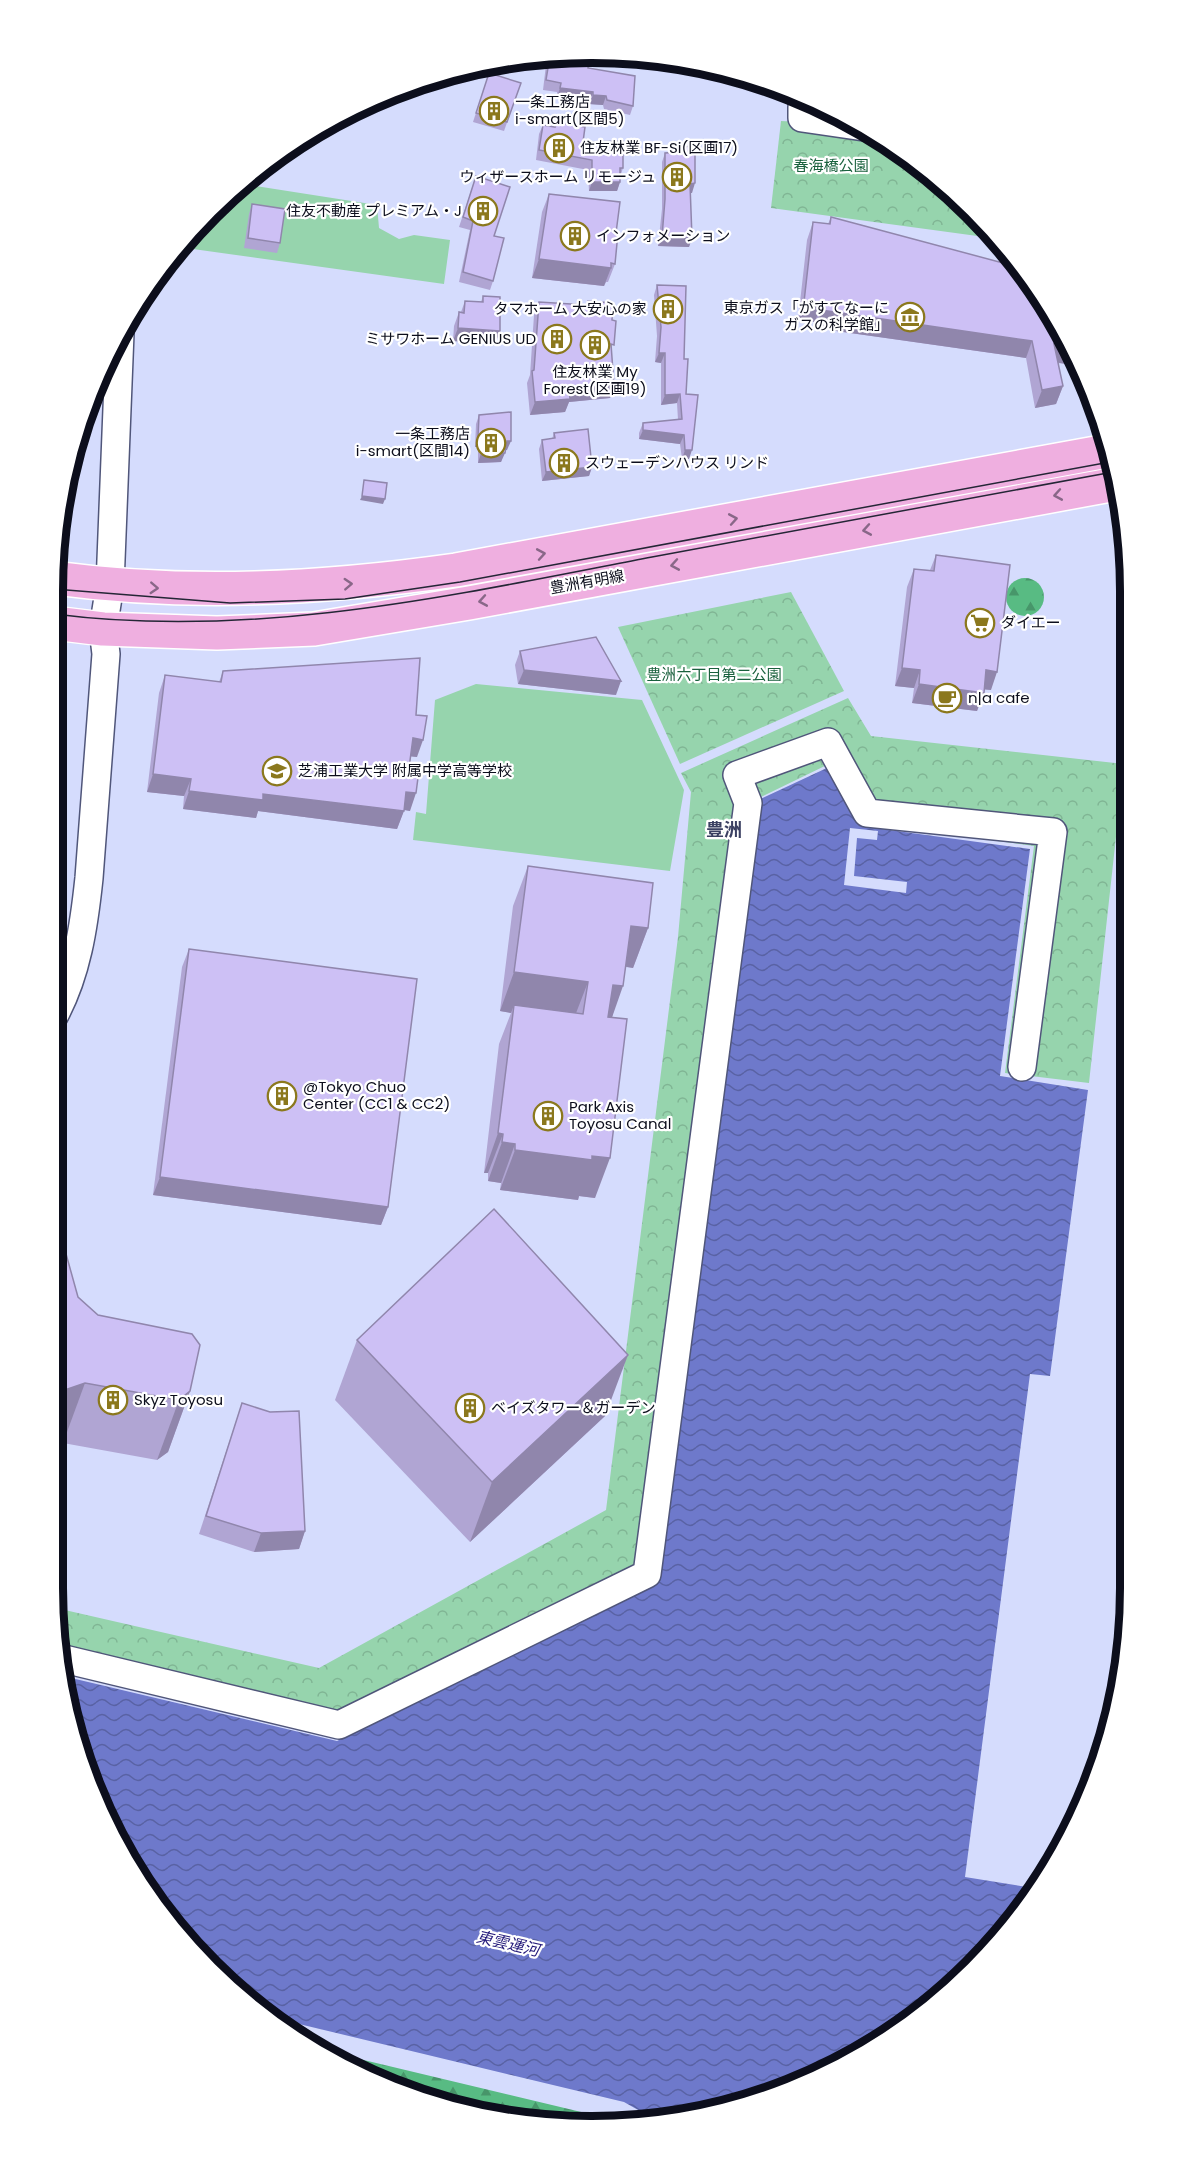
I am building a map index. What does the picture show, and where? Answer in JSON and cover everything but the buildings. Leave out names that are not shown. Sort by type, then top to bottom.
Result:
[{"type":"main road","points":[[63,579],[110,585],[186,589],[362,583],[456,570],[1101,452]]},
{"type":"main road","name":"豊洲有明線","points":[[63,624],[103,629],[217,633],[314,628],[481,601],[1109,485]]},
{"type":"street","points":[[802,107],[802,118],[834,123]]},
{"type":"street","points":[[63,995],[74,970],[86,914],[106,654],[103,629],[110,585],[119,356]]},
{"type":"street","points":[[69,1660],[339,1725],[647,1574],[748,803],[737,775],[828,742],[867,813],[1053,832],[1022,1067]]},
{"type":"green space","name":"春海橋公園","points":[[781,121],[836,124],[885,152],[913,172],[940,194],[983,237],[771,208]]},
{"type":"green space","points":[[253,186],[377,205],[379,228],[399,239],[414,235],[450,240],[444,284],[193,249],[194,243]]},
{"type":"green space","points":[[1025,578],[1038,584],[1044,597],[1038,610],[1025,616],[1012,610],[1006,597],[1012,584]]},
{"type":"green space","name":"豊洲六丁目第二公園","points":[[791,592],[844,691],[680,764],[618,627]]},
{"type":"green space","points":[[476,684],[642,700],[684,790],[670,871],[413,840],[416,812],[426,814],[435,700]]},
{"type":"green space","points":[[848,698],[871,736],[1120,764],[1120,800],[1089,1083],[1005,1073],[1034,846],[864,823],[831,763],[757,799],[655,1581],[338,1738],[71,1674],[64,1610],[319,1668],[606,1510],[678,937],[691,792],[681,773]]},
{"type":"green space","points":[[350,2057],[597,2116],[557,2115],[488,2106],[422,2088],[389,2076]]},
{"type":"water","name":"東雲運河","points":[[829,767],[860,826],[1030,849],[1000,1076],[1088,1090],[1050,1376],[1030,1374],[965,1877],[1027,1887],[989,1936],[940,1985],[885,2027],[856,2045],[794,2076],[761,2088],[695,2106],[643,2113],[624,2102],[291,2022],[270,2007],[243,1985],[194,1936],[152,1881],[134,1852],[103,1790],[91,1757],[71,1678],[337,1741],[656,1583],[758,800]]},
{"type":"pier","points":[[850,828],[878,831],[877,840],[857,838],[854,876],[907,882],[906,893],[844,885]]},
{"type":"tram line","points":[[63,590],[230,603],[345,599],[460,582],[1104,463]]},
{"type":"tram line","points":[[63,615],[129,621],[205,621],[354,610],[504,586],[1106,473]]},
{"type":"place","name":"一条工務店 i-smart(区間5)","points":[[494,111]]},
{"type":"place","name":"住友林業 BF-Si(区画17)","points":[[559,148]]},
{"type":"place","name":"ウィザースホーム リモージュ","points":[[677,177]]},
{"type":"place","name":"住友不動産 プレミアム・J","points":[[483,211]]},
{"type":"place","name":"インフォメーション","points":[[575,236]]},
{"type":"place","name":"タマホーム 大安心の家","points":[[668,309]]},
{"type":"place","name":"東京ガス「がすてなーに ガスの科学館」","points":[[910,317]]},
{"type":"place","name":"ミサワホーム GENIUS UD","points":[[557,339]]},
{"type":"place","name":"住友林業 My Forest(区画19)","points":[[595,345]]},
{"type":"place","name":"一条工務店 i-smart(区間14)","points":[[491,443]]},
{"type":"place","name":"スウェーデンハウス リンド","points":[[564,463]]},
{"type":"place","name":"ダイエー","points":[[980,623]]},
{"type":"place","name":"n|a cafe","points":[[947,698]]},
{"type":"place","name":"芝浦工業大学 附属中学高等学校","points":[[277,771]]},
{"type":"place","name":"@Tokyo Chuo Center (CC1 & CC2)","points":[[282,1096]]},
{"type":"place","name":"Park Axis Toyosu Canal","points":[[548,1116]]},
{"type":"place","name":"Skyz Toyosu","points":[[113,1400]]},
{"type":"place","name":"ベイズタワー＆ガーデン","points":[[470,1408]]},
{"type":"district","name":"豊洲","points":[[724,830]]}]
